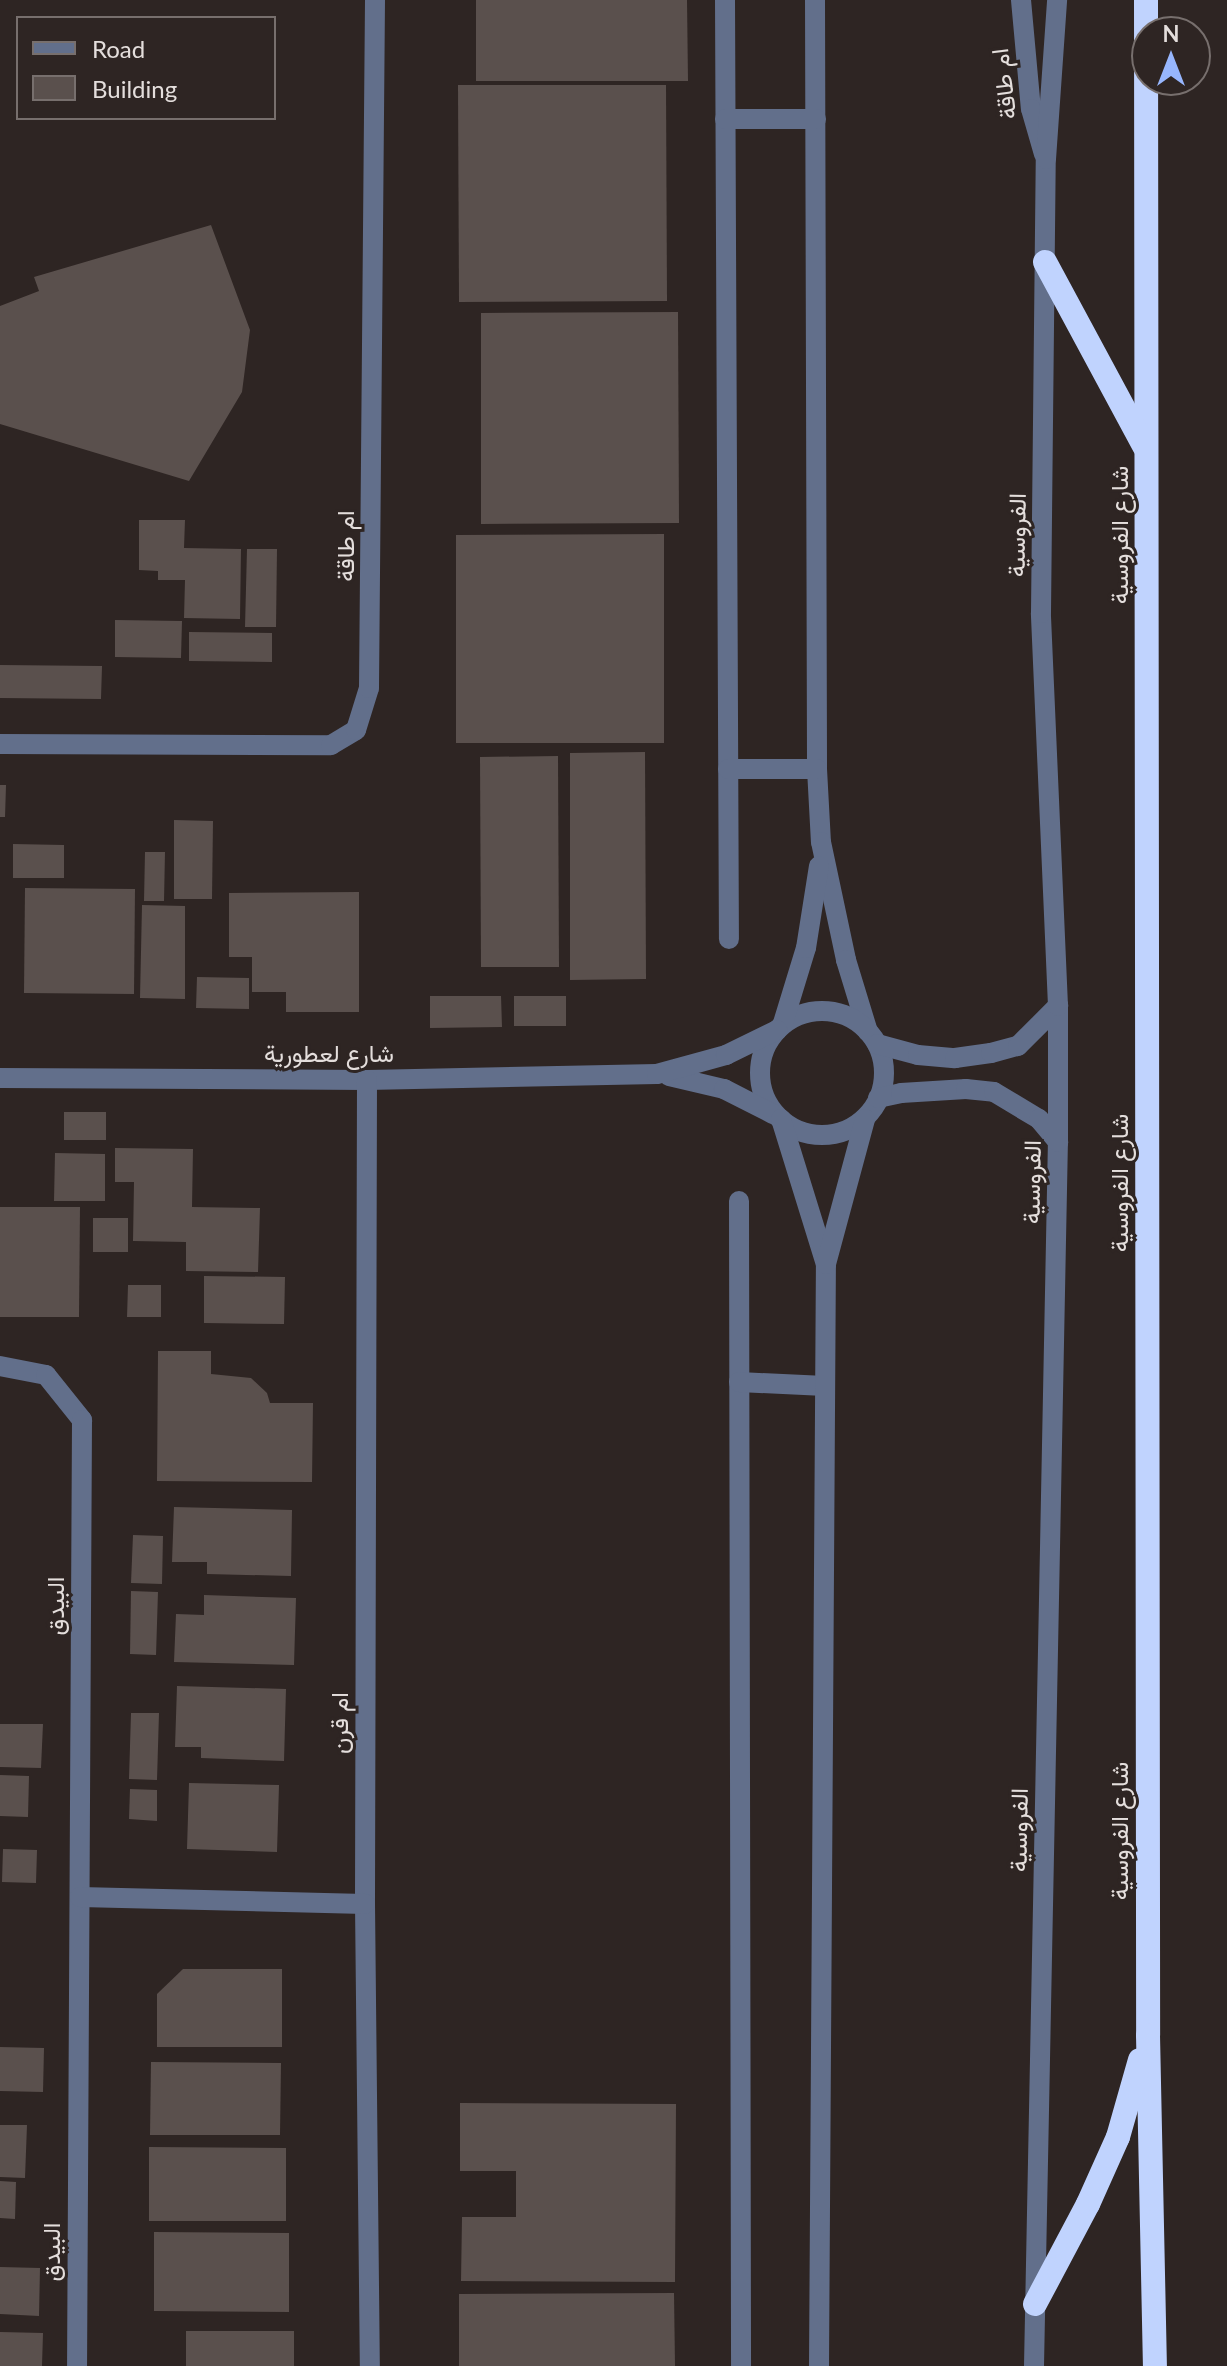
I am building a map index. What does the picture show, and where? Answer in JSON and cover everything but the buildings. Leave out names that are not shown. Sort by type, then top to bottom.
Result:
[{"type":"highway","name":"شارع الفروسية","points":[[1146,0],[1148,2035],[1155,2366]]},
{"type":"highway","points":[[1045,262],[1146,450]]},
{"type":"highway","points":[[1035,2304],[1088,2204],[1118,2137],[1148,2035]]},
{"type":"street","name":"ام طاقة","points":[[0,744],[331,745],[356,730],[369,688],[375,0]]},
{"type":"street","points":[[725,0],[729,939]]},
{"type":"street","points":[[815,0],[817,769],[821,842],[846,960],[885,1071],[878,1098],[865,1119],[826,1264],[819,2366]]},
{"type":"street","name":"ام طاقة","points":[[1021,0],[1031,109],[1046,159]]},
{"type":"street","name":"الفروسية","points":[[1034,2366],[1058,1142],[1058,1006],[1041,613],[1046,159],[1057,0]]},
{"type":"street","points":[[725,119],[816,119]]},
{"type":"street","points":[[728,769],[817,769]]},
{"type":"street","points":[[821,842],[806,948],[780,1026],[761,1055],[758,1075],[762,1094],[779,1118],[826,1264]]},
{"type":"street","points":[[780,1026],[820,1010],[840,1013],[873,1038],[918,1055],[955,1058],[1018,1046],[1058,1006]]},
{"type":"street","name":"شارع لعطورية","points":[[657,1074],[726,1055],[780,1026]]},
{"type":"street","name":"شارع لعطورية","points":[[0,1078],[367,1080],[657,1074],[724,1089],[779,1118]]},
{"type":"street","name":"ام قرن","points":[[367,1080],[365,1904],[370,2366]]},
{"type":"street","points":[[878,1098],[966,1089],[994,1092],[1039,1119],[1058,1142]]},
{"type":"street","points":[[779,1118],[804,1133],[823,1135],[842,1132],[865,1119]]},
{"type":"street","points":[[739,1201],[741,2366]]},
{"type":"street","name":"البيدق","points":[[0,1366],[46,1375],[82,1420],[77,2366]]},
{"type":"street","points":[[739,1382],[825,1386]]},
{"type":"street","points":[[80,1897],[365,1904]]}]
